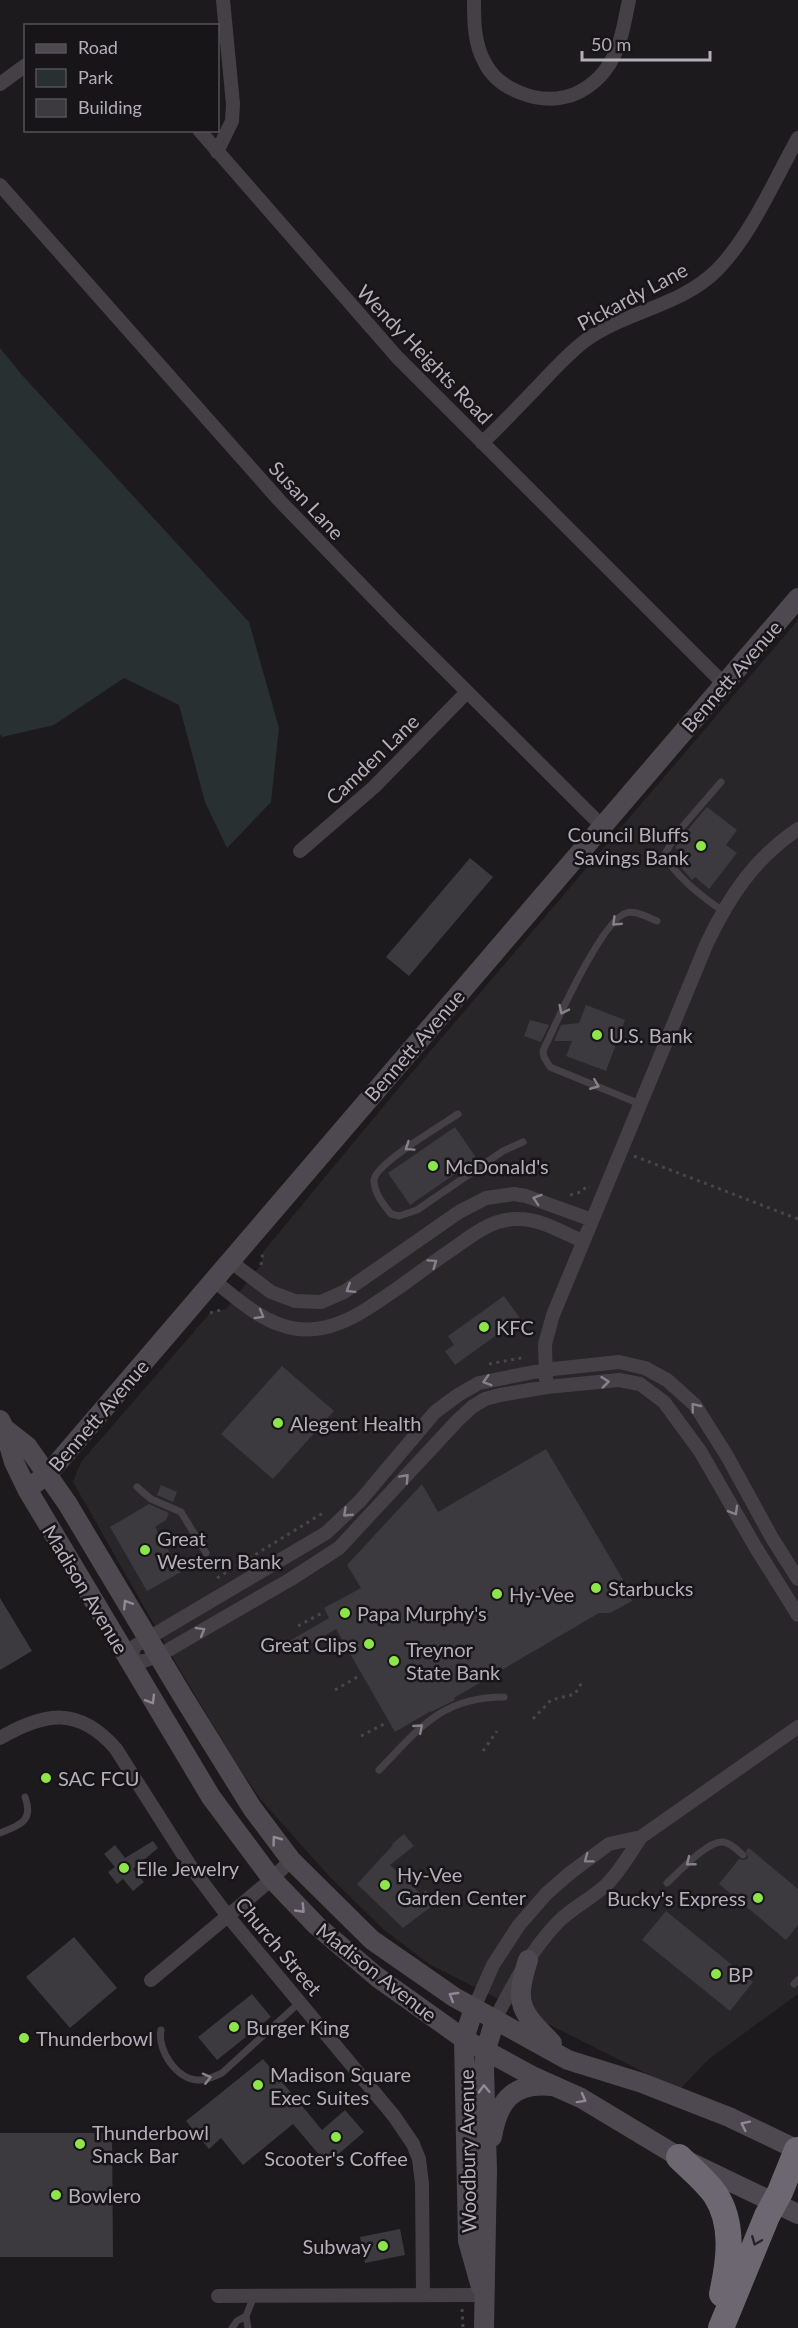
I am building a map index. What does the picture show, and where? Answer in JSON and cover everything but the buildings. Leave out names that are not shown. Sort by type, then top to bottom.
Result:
[{"type":"highway","points":[[721,2328],[767,2216],[798,2150]]},
{"type":"highway","points":[[679,2157],[715,2194],[728,2229],[729,2261],[714,2328]]},
{"type":"main road","name":"Bennett Avenue","points":[[27,1489],[48,1474],[798,598]]},
{"type":"main road","name":"Madison Avenue","points":[[2,1424],[27,1446],[48,1474],[227,1770],[291,1860],[372,1940],[444,1990],[568,2060],[642,2083],[729,2117],[798,2150]]},
{"type":"main road","name":"Madison Avenue","points":[[2,1424],[14,1462],[27,1489],[211,1797],[272,1879],[316,1925],[352,1957],[464,2039],[534,2077],[581,2098],[679,2157],[798,2214]]},
{"type":"main road","points":[[528,1960],[520,1986],[522,2006],[527,2017],[568,2060]]},
{"type":"main road","name":"Woodbury Avenue","points":[[474,2008],[464,2039],[468,2241],[483,2295]]},
{"type":"main road","name":"Woodbury Avenue","points":[[484,2328],[487,2170],[484,2069],[486,2050],[495,2019]]},
{"type":"main road","points":[[487,2170],[495,2121],[507,2098],[527,2086],[539,2084],[556,2086]]},
{"type":"street","points":[[201,132],[217,152],[232,121],[233,104],[224,0]]},
{"type":"street","points":[[474,0],[478,48],[485,65],[495,77],[509,87],[523,94],[547,98],[565,97],[588,87],[605,71],[616,53],[629,0]]},
{"type":"street","points":[[0,84],[24,66]]},
{"type":"street","name":"Pickardy Lane","points":[[482,443],[585,341],[607,327],[681,297],[718,269],[741,241],[798,138]]},
{"type":"street","name":"Wendy Heights Road","points":[[217,152],[361,318],[482,443],[724,684]]},
{"type":"street","name":"Susan Lane","points":[[0,186],[279,500],[602,826]]},
{"type":"street","name":"Camden Lane","points":[[300,851],[374,787],[467,692]]},
{"type":"street","points":[[547,1387],[544,1370],[545,1344],[553,1315],[707,943],[723,911],[748,873],[768,852],[798,829]]},
{"type":"street","points":[[230,1261],[271,1292],[295,1301],[321,1302],[333,1299],[352,1288],[459,1212],[486,1198],[514,1194],[526,1196],[592,1220]]},
{"type":"street","points":[[213,1280],[269,1320],[297,1329],[321,1329],[342,1323],[358,1315],[471,1236],[495,1222],[514,1219],[531,1220],[583,1242]]},
{"type":"street","points":[[129,1662],[144,1660],[154,1647],[326,1533],[360,1501],[435,1412],[458,1395],[479,1383],[544,1370],[620,1362],[645,1368],[667,1380],[695,1405],[728,1456],[772,1538],[798,1579]]},
{"type":"street","points":[[154,1647],[291,1579],[339,1548],[472,1407],[484,1399],[547,1387],[619,1380],[640,1384],[664,1402],[700,1451],[798,1615]]},
{"type":"street","name":"Church Street","points":[[0,1738],[21,1726],[38,1720],[55,1718],[73,1719],[89,1724],[103,1733],[122,1758],[175,1844],[227,1915],[394,2116],[413,2144],[419,2159],[422,2184],[423,2294]]},
{"type":"street","points":[[495,2019],[528,1960],[558,1922],[605,1886],[619,1870],[641,1837],[798,1726]]},
{"type":"street","points":[[474,2008],[493,1965],[519,1925],[541,1900],[570,1873],[609,1844],[641,1837]]},
{"type":"street","points":[[151,1980],[272,1879],[291,1860]]},
{"type":"street","points":[[218,2296],[483,2295]]},
{"type":"lane","points":[[721,782],[677,833],[665,854],[672,866],[693,888],[723,911]]},
{"type":"lane","points":[[640,1104],[550,1067],[543,1051],[570,995],[608,929],[620,916],[627,913],[640,914],[657,921]]},
{"type":"lane","points":[[458,1114],[391,1159],[376,1173],[374,1181],[376,1191],[391,1214],[399,1216],[417,1210],[503,1150],[523,1142]]},
{"type":"lane","points":[[137,1487],[151,1499],[181,1512],[206,1553]]},
{"type":"lane","points":[[379,1770],[410,1736],[434,1717],[457,1704],[472,1699],[504,1697]]},
{"type":"lane","points":[[0,1833],[25,1820],[28,1813],[25,1797]]},
{"type":"lane","points":[[667,1883],[715,1843],[724,1842],[731,1845],[743,1855]]},
{"type":"lane","points":[[161,2030],[161,2048],[183,2076],[192,2080],[211,2078],[222,2073],[300,2002]]},
{"type":"lane","points":[[248,2328],[246,2316],[254,2295]]},
{"type":"lane","points":[[232,2328],[237,2321],[246,2316]]},
{"type":"path","points":[[621,1151],[798,1219]]},
{"type":"path","points":[[484,1365],[523,1357]]},
{"type":"path","points":[[212,1581],[330,1509]]},
{"type":"path","points":[[298,1626],[322,1613]]},
{"type":"path","points":[[335,1690],[359,1676]]},
{"type":"path","points":[[533,1719],[552,1700],[575,1694],[582,1682]]},
{"type":"path","points":[[362,1736],[386,1723]]},
{"type":"path","points":[[483,1751],[497,1731]]},
{"type":"shaded area","points":[[798,620],[798,1994],[709,2059],[679,2090],[429,1964],[383,1929],[329,1876],[261,1800],[236,1763],[73,1482],[81,1462],[211,1312],[226,1309],[261,1265],[263,1252],[392,1096]]},
{"type":"green space","points":[[0,348],[22,375],[249,622],[279,728],[271,802],[227,848],[205,802],[179,705],[124,678],[54,725],[2,737],[0,734]]},
{"type":"place","name":"Council Bluffs Savings Bank","points":[[701,846]]},
{"type":"place","name":"U.S. Bank","points":[[597,1035]]},
{"type":"place","name":"McDonald's","points":[[433,1166]]},
{"type":"place","name":"KFC","points":[[484,1327]]},
{"type":"place","name":"Alegent Health","points":[[278,1423]]},
{"type":"place","name":"Great Western Bank","points":[[145,1550]]},
{"type":"place","name":"Starbucks","points":[[596,1588]]},
{"type":"place","name":"Hy-Vee","points":[[497,1594]]},
{"type":"place","name":"Papa Murphy's","points":[[345,1613]]},
{"type":"place","name":"Great Clips","points":[[369,1644]]},
{"type":"place","name":"Treynor State Bank","points":[[394,1661]]},
{"type":"place","name":"SAC FCU","points":[[46,1778]]},
{"type":"place","name":"Elle Jewelry","points":[[124,1868]]},
{"type":"place","name":"Hy-Vee Garden Center","points":[[385,1885]]},
{"type":"place","name":"Bucky's Express","points":[[758,1898]]},
{"type":"place","name":"BP","points":[[716,1974]]},
{"type":"place","name":"Burger King","points":[[234,2027]]},
{"type":"place","name":"Thunderbowl","points":[[24,2038]]},
{"type":"place","name":"Madison Square Exec Suites","points":[[258,2085]]},
{"type":"place","name":"Scooter's Coffee","points":[[336,2137]]},
{"type":"place","name":"Thunderbowl Snack Bar","points":[[80,2144]]},
{"type":"place","name":"Bowlero","points":[[56,2195]]},
{"type":"place","name":"Subway","points":[[383,2246]]}]
